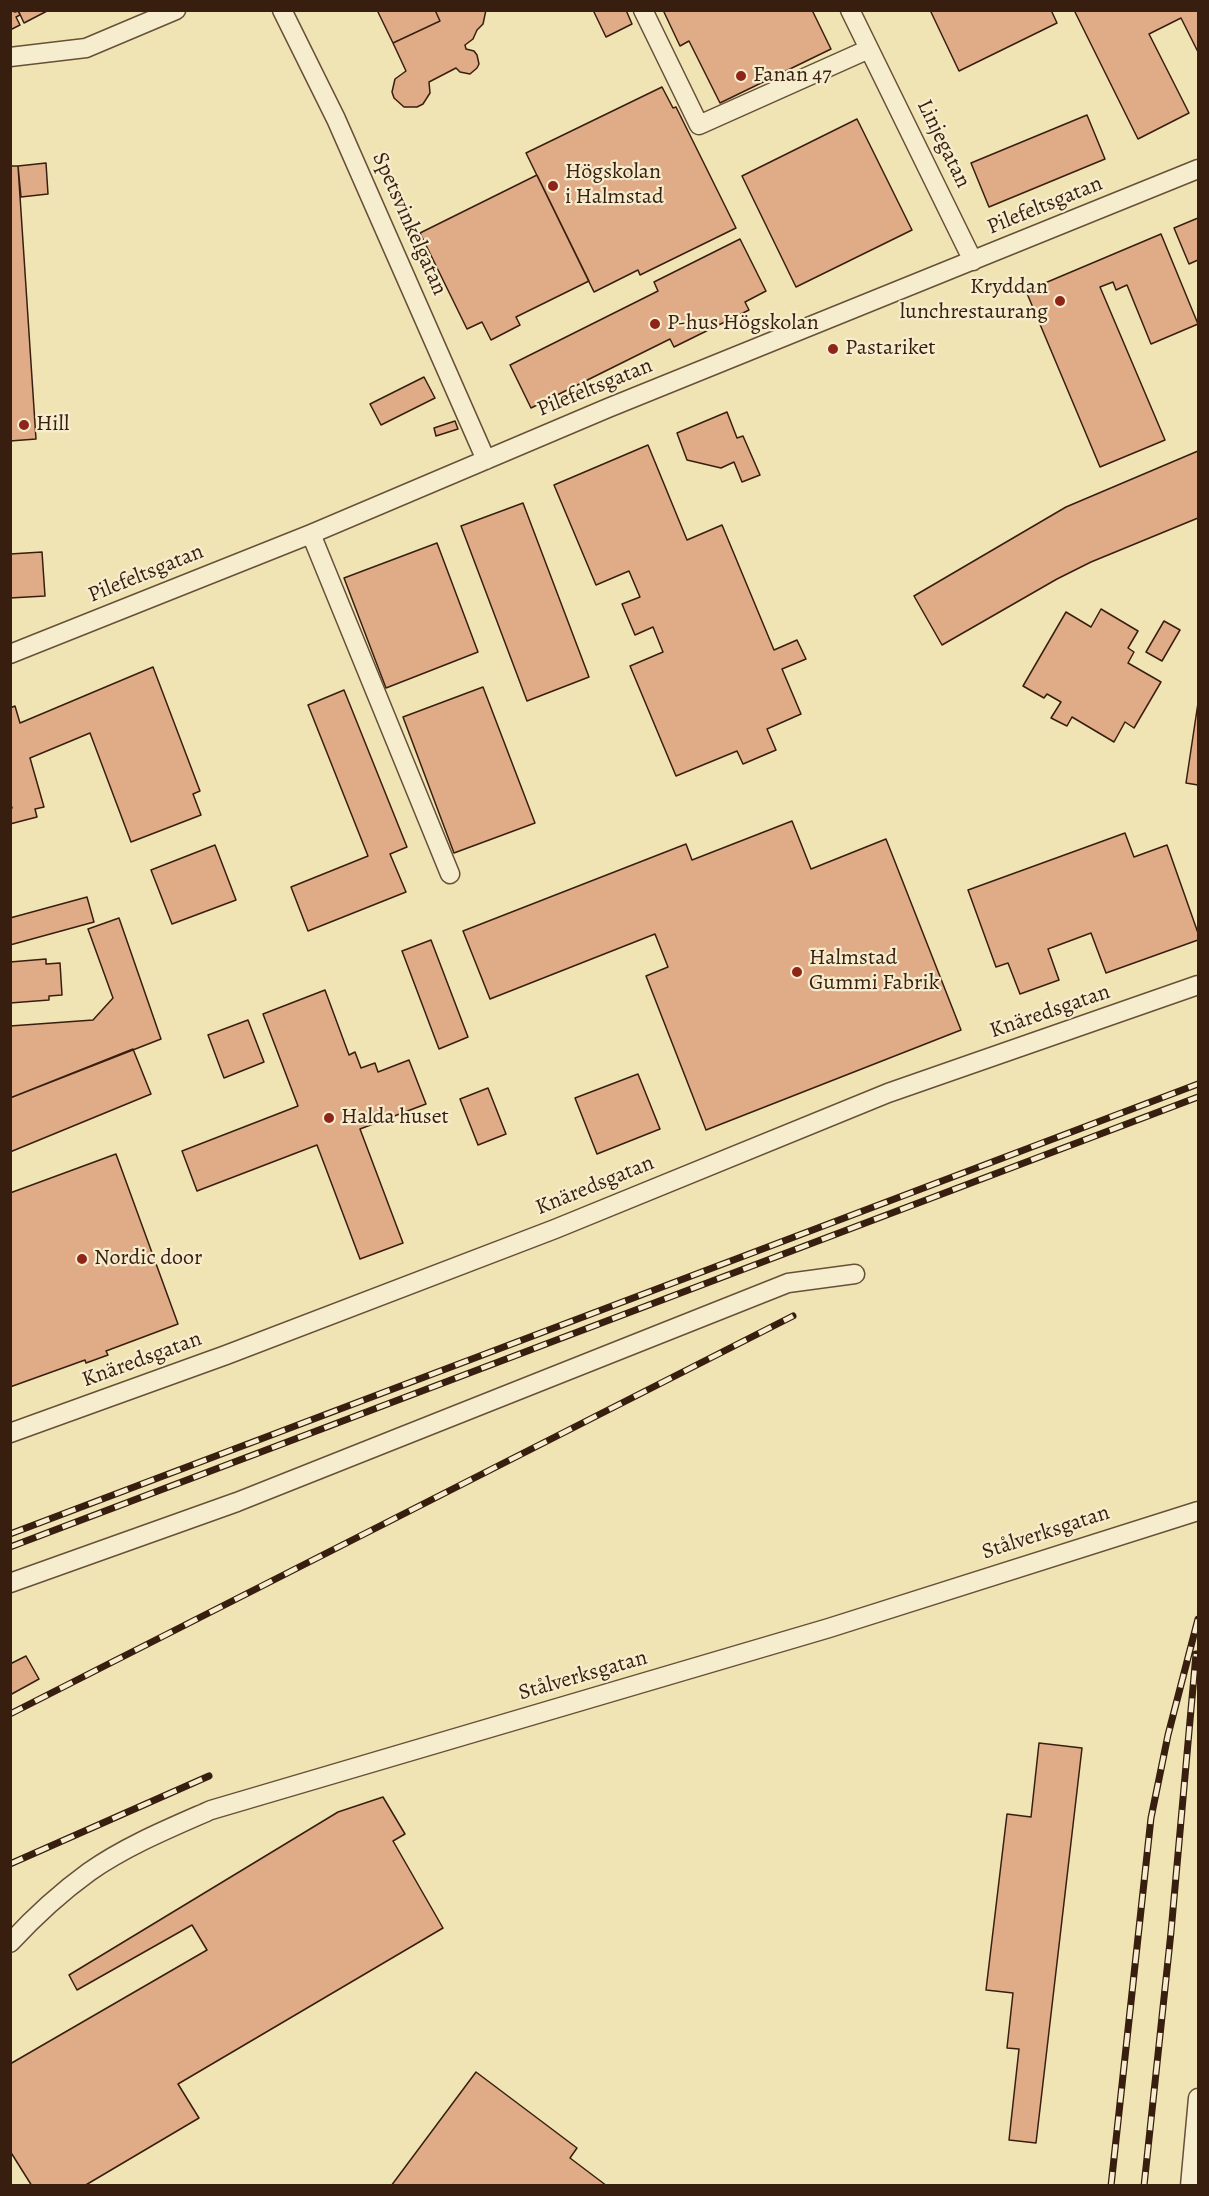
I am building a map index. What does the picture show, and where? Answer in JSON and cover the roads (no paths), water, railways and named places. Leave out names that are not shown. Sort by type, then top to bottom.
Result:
[{"type":"street","points":[[10,57],[86,48],[176,10]]},
{"type":"street","name":"Spetsvinkelgatan","points":[[282,10],[346,141],[486,460]]},
{"type":"street","points":[[643,10],[699,125],[869,49]]},
{"type":"street","name":"Linjegatan","points":[[850,10],[974,261]]},
{"type":"street","name":"Pilefeltsgatan","points":[[10,654],[311,534],[608,408],[1198,169]]},
{"type":"street","points":[[311,534],[450,874]]},
{"type":"street","name":"Knäredsgatan","points":[[10,1433],[226,1355],[522,1241],[888,1093],[1198,985]]},
{"type":"street","points":[[10,1583],[237,1502],[788,1283],[855,1274]]},
{"type":"street","name":"Stålverksgatan","points":[[10,1943],[34,1917],[89,1872],[145,1839],[211,1810],[829,1628],[1198,1511]]},
{"type":"street","points":[[1190,2186],[1198,2098]]},
{"type":"railway","points":[[10,1534],[1198,1084]]},
{"type":"railway","points":[[10,1547],[1198,1097]]},
{"type":"railway","points":[[10,1714],[793,1316]]},
{"type":"railway","points":[[1111,2186],[1151,1818],[1168,1735],[1198,1619]]},
{"type":"railway","points":[[1144,2186],[1171,1932],[1196,1654]]},
{"type":"railway","points":[[10,1864],[209,1776]]},
{"type":"place","name":"Fanan 47","points":[[741,76]]},
{"type":"place","name":"Högskolan i Halmstad","points":[[553,186]]},
{"type":"place","name":"Kryddan lunchrestaurang","points":[[1060,301]]},
{"type":"place","name":"P-hus Högskolan","points":[[655,324]]},
{"type":"place","name":"Pastariket","points":[[833,349]]},
{"type":"place","name":"Hill","points":[[24,425]]},
{"type":"place","name":"Halmstad Gummi Fabrik","points":[[797,972]]},
{"type":"place","name":"Halda huset","points":[[329,1118]]},
{"type":"place","name":"Nordic door","points":[[82,1259]]}]
